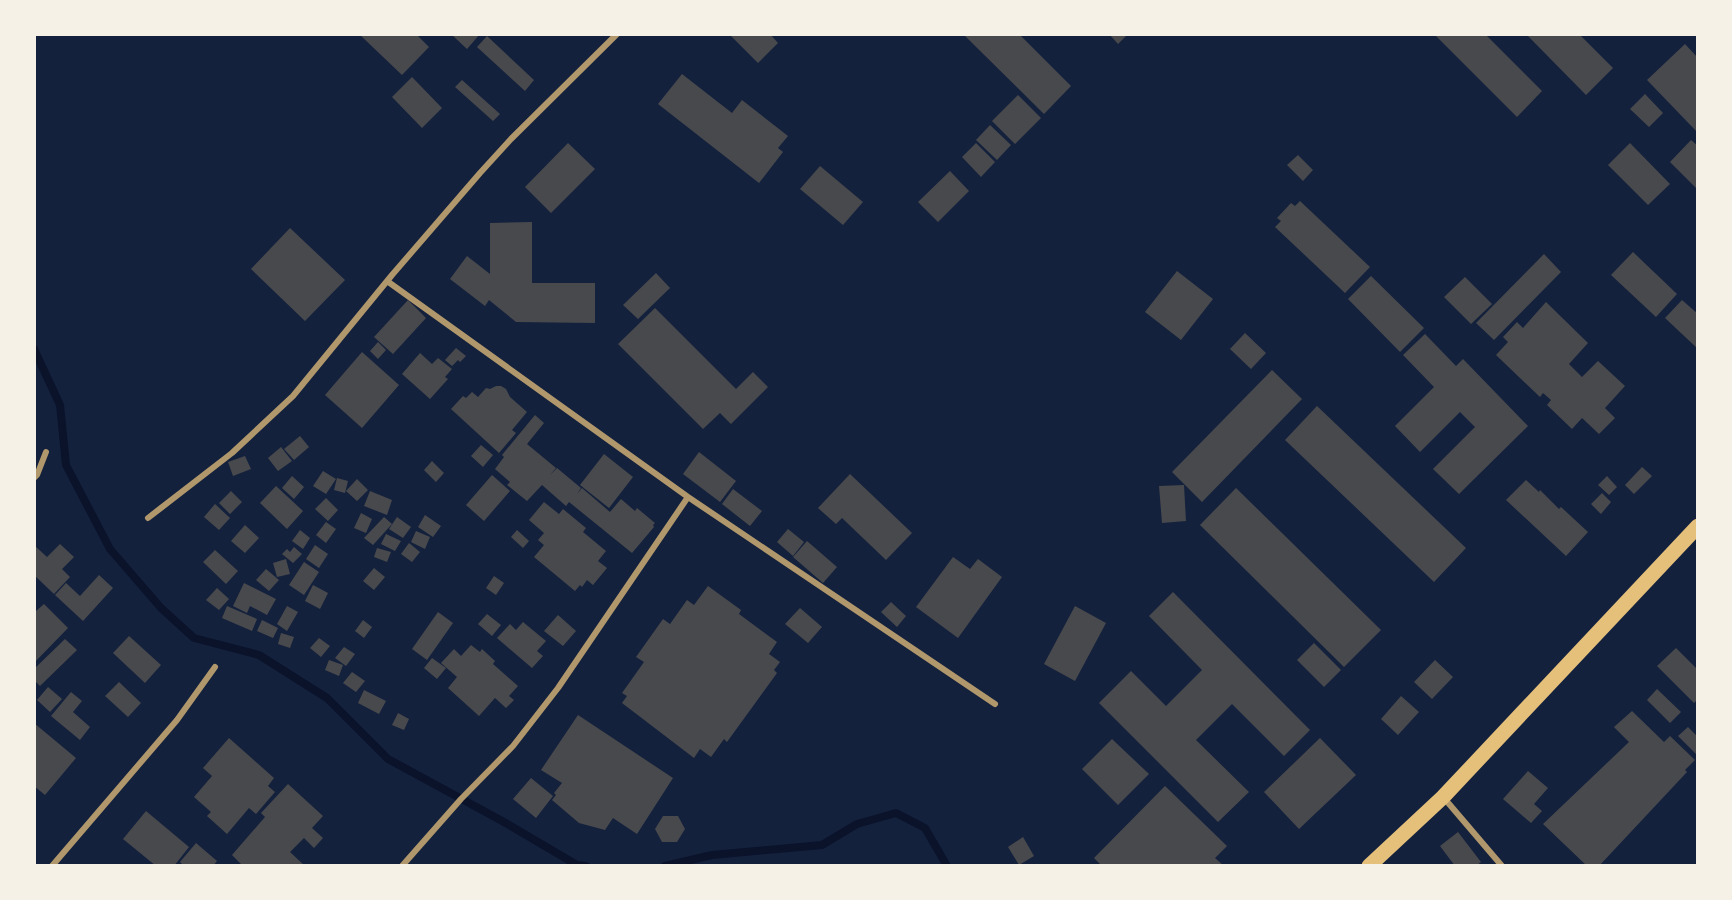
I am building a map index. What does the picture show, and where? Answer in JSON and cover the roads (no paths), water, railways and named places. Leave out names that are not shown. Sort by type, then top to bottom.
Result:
[{"type":"main road","points":[[1369,866],[1443,798],[1698,526]]},
{"type":"street","points":[[148,518],[232,453],[293,396],[387,282],[511,139],[616,34]]},
{"type":"street","points":[[387,282],[688,497],[995,704]]},
{"type":"street","points":[[34,478],[38,475],[46,452]]},
{"type":"street","points":[[402,866],[460,798],[513,746],[558,688],[688,497]]},
{"type":"street","points":[[52,866],[177,720],[215,667]]},
{"type":"street","points":[[1443,798],[1502,866]]},
{"type":"waterway","points":[[34,349],[60,405],[66,465],[110,549],[161,608],[194,638],[259,655],[327,698],[388,759],[577,865],[586,866]]},
{"type":"waterway","points":[[665,866],[712,855],[822,845],[857,824],[896,813],[925,828],[947,866]]}]
